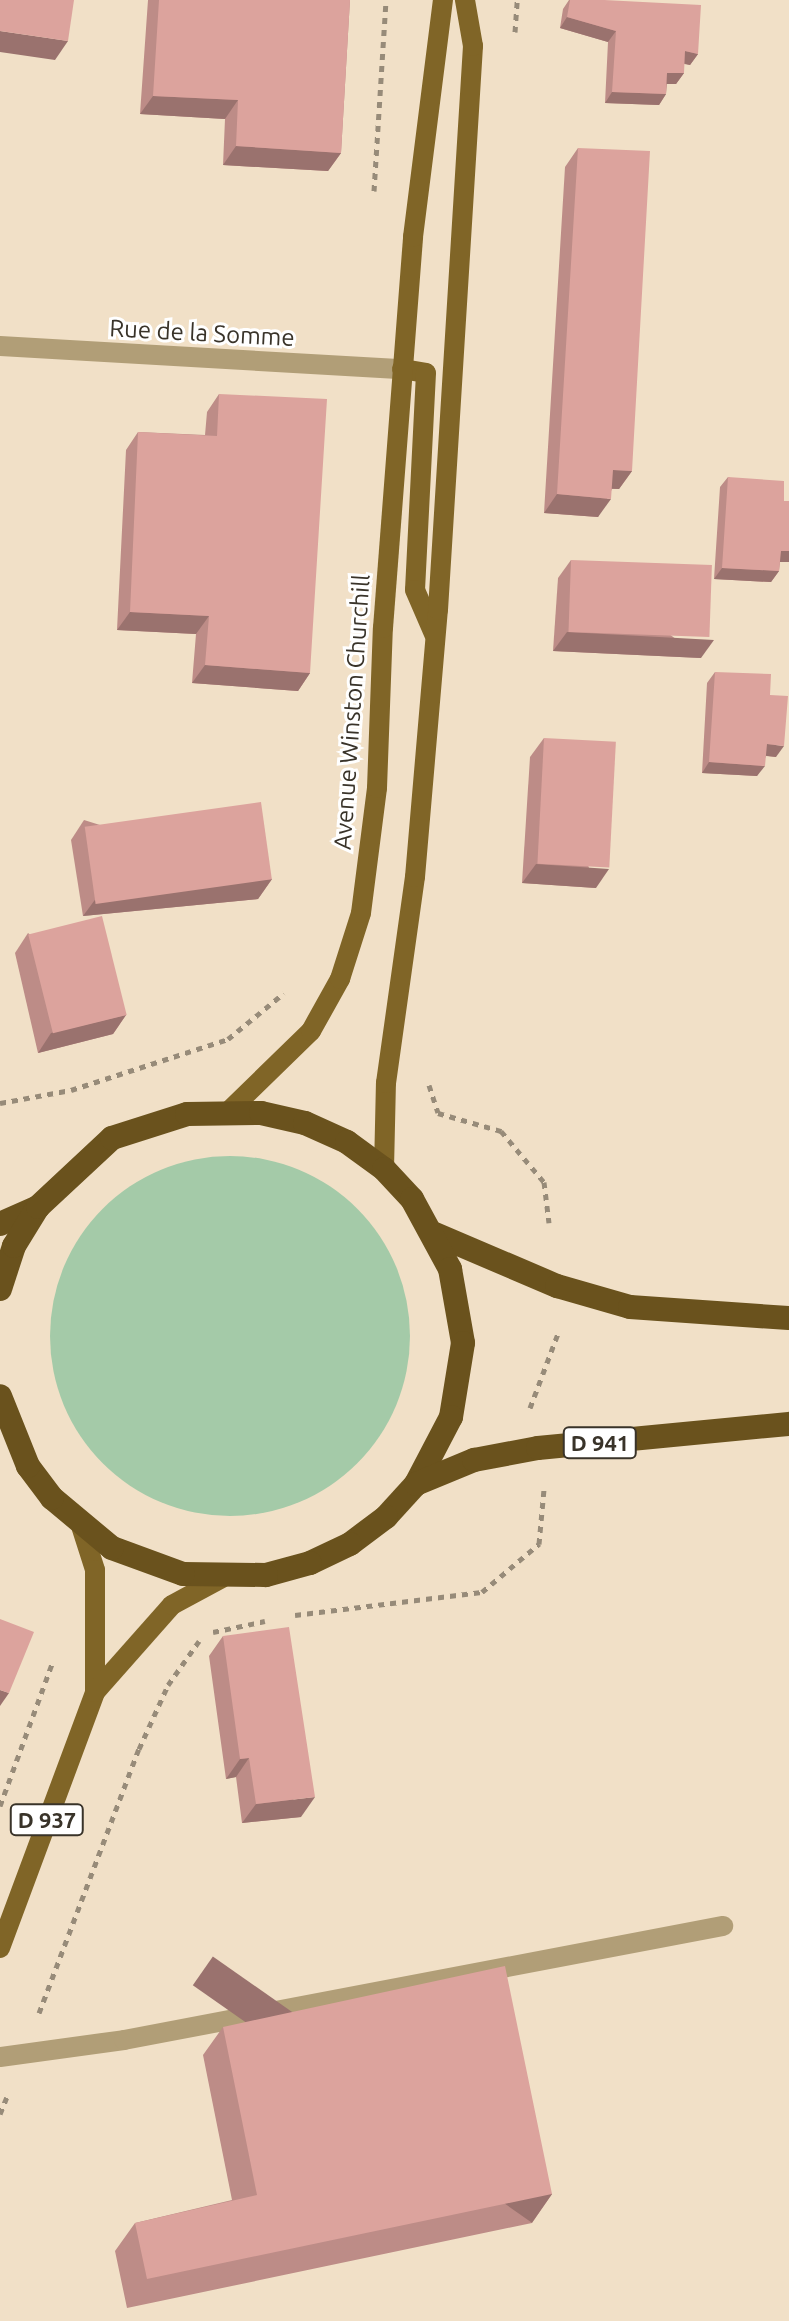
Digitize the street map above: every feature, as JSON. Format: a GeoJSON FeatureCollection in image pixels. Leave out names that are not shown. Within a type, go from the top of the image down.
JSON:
{"type":"FeatureCollection","features":[{"type":"Feature","properties":{"kind":"highway"},"geometry":{"type":"LineString","coordinates":[[0,1289],[14,1246],[38,1207],[112,1138],[147,1124],[230,1110],[305,1123],[347,1142],[384,1169],[435,1234],[450,1269],[463,1343],[451,1417],[416,1484],[386,1517],[350,1544],[310,1563],[266,1575],[222,1578],[147,1564],[81,1526],[28,1466],[0,1396]]}},
{"type":"Feature","properties":{"kind":"highway"},"geometry":{"type":"LineString","coordinates":[[0,1224],[38,1207]]}},
{"type":"Feature","properties":{"kind":"highway"},"geometry":{"type":"LineString","coordinates":[[435,1234],[557,1286],[630,1307],[789,1318]]}},
{"type":"Feature","properties":{"kind":"highway","name":"D 941"},"geometry":{"type":"LineString","coordinates":[[416,1484],[474,1460],[538,1448],[789,1424]]}},
{"type":"Feature","properties":{"kind":"highway"},"geometry":{"type":"LineString","coordinates":[[0,1452],[28,1466]]}},
{"type":"Feature","properties":{"kind":"main road","name":"Avenue Winston Churchill"},"geometry":{"type":"LineString","coordinates":[[230,1110],[311,1031],[340,979],[361,913],[377,788],[402,369],[435,34],[443,0]]}},
{"type":"Feature","properties":{"kind":"main road"},"geometry":{"type":"LineString","coordinates":[[384,1169],[386,1083],[415,877],[436,637],[473,46],[465,0]]}},
{"type":"Feature","properties":{"kind":"main road"},"geometry":{"type":"LineString","coordinates":[[402,369],[426,373],[415,590],[436,637]]}},
{"type":"Feature","properties":{"kind":"main road","name":"D 937"},"geometry":{"type":"LineString","coordinates":[[0,1948],[95,1692],[95,1570],[81,1526]]}},
{"type":"Feature","properties":{"kind":"main road","name":"D 937"},"geometry":{"type":"LineString","coordinates":[[95,1692],[172,1605],[222,1578]]}},
{"type":"Feature","properties":{"kind":"street","name":"Rue de la Somme"},"geometry":{"type":"LineString","coordinates":[[0,346],[402,369]]}},
{"type":"Feature","properties":{"kind":"street"},"geometry":{"type":"LineString","coordinates":[[0,2057],[124,2040],[723,1926]]}},
{"type":"Feature","properties":{"kind":"path"},"geometry":{"type":"LineString","coordinates":[[0,1103],[71,1090],[228,1039],[291,987]]}},
{"type":"Feature","properties":{"kind":"path"},"geometry":{"type":"LineString","coordinates":[[424,1069],[438,1113],[501,1131],[544,1182],[549,1223]]}},
{"type":"Feature","properties":{"kind":"path"},"geometry":{"type":"LineString","coordinates":[[528,1412],[561,1324]]}},
{"type":"Feature","properties":{"kind":"path"},"geometry":{"type":"LineString","coordinates":[[292,1615],[482,1592],[539,1544],[545,1487]]}},
{"type":"Feature","properties":{"kind":"path"},"geometry":{"type":"LineString","coordinates":[[0,2114],[26,2054],[59,1955],[168,1685],[205,1633],[277,1618]]}},
{"type":"Feature","properties":{"kind":"path"},"geometry":{"type":"LineString","coordinates":[[0,1806],[56,1653]]}},
{"type":"Feature","properties":{"kind":"green space"},"geometry":{"type":"Polygon","coordinates":[[[230,1156],[265,1159],[299,1169],[330,1186],[357,1209],[380,1236],[397,1267],[407,1301],[410,1336],[407,1371],[397,1405],[380,1436],[357,1463],[330,1486],[299,1503],[265,1513],[230,1516],[195,1513],[161,1503],[130,1486],[103,1463],[80,1436],[63,1405],[53,1371],[50,1336],[53,1301],[63,1267],[80,1236],[103,1209],[130,1186],[161,1169],[195,1159],[230,1156]]]}},
{"type":"Feature","properties":{"kind":"building"},"geometry":{"type":"Polygon","coordinates":[[[0,0],[74,0],[68,41],[0,31],[0,0]]]}},
{"type":"Feature","properties":{"kind":"building"},"geometry":{"type":"Polygon","coordinates":[[[159,0],[350,0],[341,153],[236,146],[238,100],[153,96],[159,0]]]}},
{"type":"Feature","properties":{"kind":"building"},"geometry":{"type":"Polygon","coordinates":[[[570,0],[701,5],[698,54],[685,51],[684,73],[667,73],[666,94],[612,92],[616,31],[567,17],[570,0]]]}},
{"type":"Feature","properties":{"kind":"building"},"geometry":{"type":"Polygon","coordinates":[[[578,148],[650,151],[632,471],[613,470],[611,499],[557,494],[578,148]]]}},
{"type":"Feature","properties":{"kind":"building"},"geometry":{"type":"Polygon","coordinates":[[[219,394],[327,399],[310,673],[205,665],[209,616],[130,612],[138,432],[217,436],[219,394]]]}},
{"type":"Feature","properties":{"kind":"building"},"geometry":{"type":"Polygon","coordinates":[[[728,477],[784,481],[784,501],[789,501],[789,551],[781,551],[779,571],[722,568],[728,477]]]}},
{"type":"Feature","properties":{"kind":"building"},"geometry":{"type":"Polygon","coordinates":[[[571,560],[712,565],[709,637],[568,632],[571,560]]]}},
{"type":"Feature","properties":{"kind":"building"},"geometry":{"type":"Polygon","coordinates":[[[715,672],[771,674],[770,695],[788,696],[784,746],[767,744],[765,766],[709,762],[715,672]]]}},
{"type":"Feature","properties":{"kind":"building"},"geometry":{"type":"Polygon","coordinates":[[[544,738],[616,742],[609,868],[537,864],[544,738]]]}},
{"type":"Feature","properties":{"kind":"building"},"geometry":{"type":"Polygon","coordinates":[[[261,802],[272,879],[96,904],[85,827],[261,802]]]}},
{"type":"Feature","properties":{"kind":"building"},"geometry":{"type":"Polygon","coordinates":[[[102,916],[127,1015],[53,1033],[28,934],[102,916]]]}},
{"type":"Feature","properties":{"kind":"building"},"geometry":{"type":"Polygon","coordinates":[[[0,1619],[34,1632],[9,1693],[0,1690],[0,1619]]]}},
{"type":"Feature","properties":{"kind":"building"},"geometry":{"type":"Polygon","coordinates":[[[289,1627],[315,1797],[256,1804],[249,1758],[240,1759],[223,1636],[289,1627]]]}},
{"type":"Feature","properties":{"kind":"building"},"geometry":{"type":"Polygon","coordinates":[[[505,1966],[552,2194],[147,2279],[135,2223],[257,2195],[223,2027],[505,1966]]]}}]}
